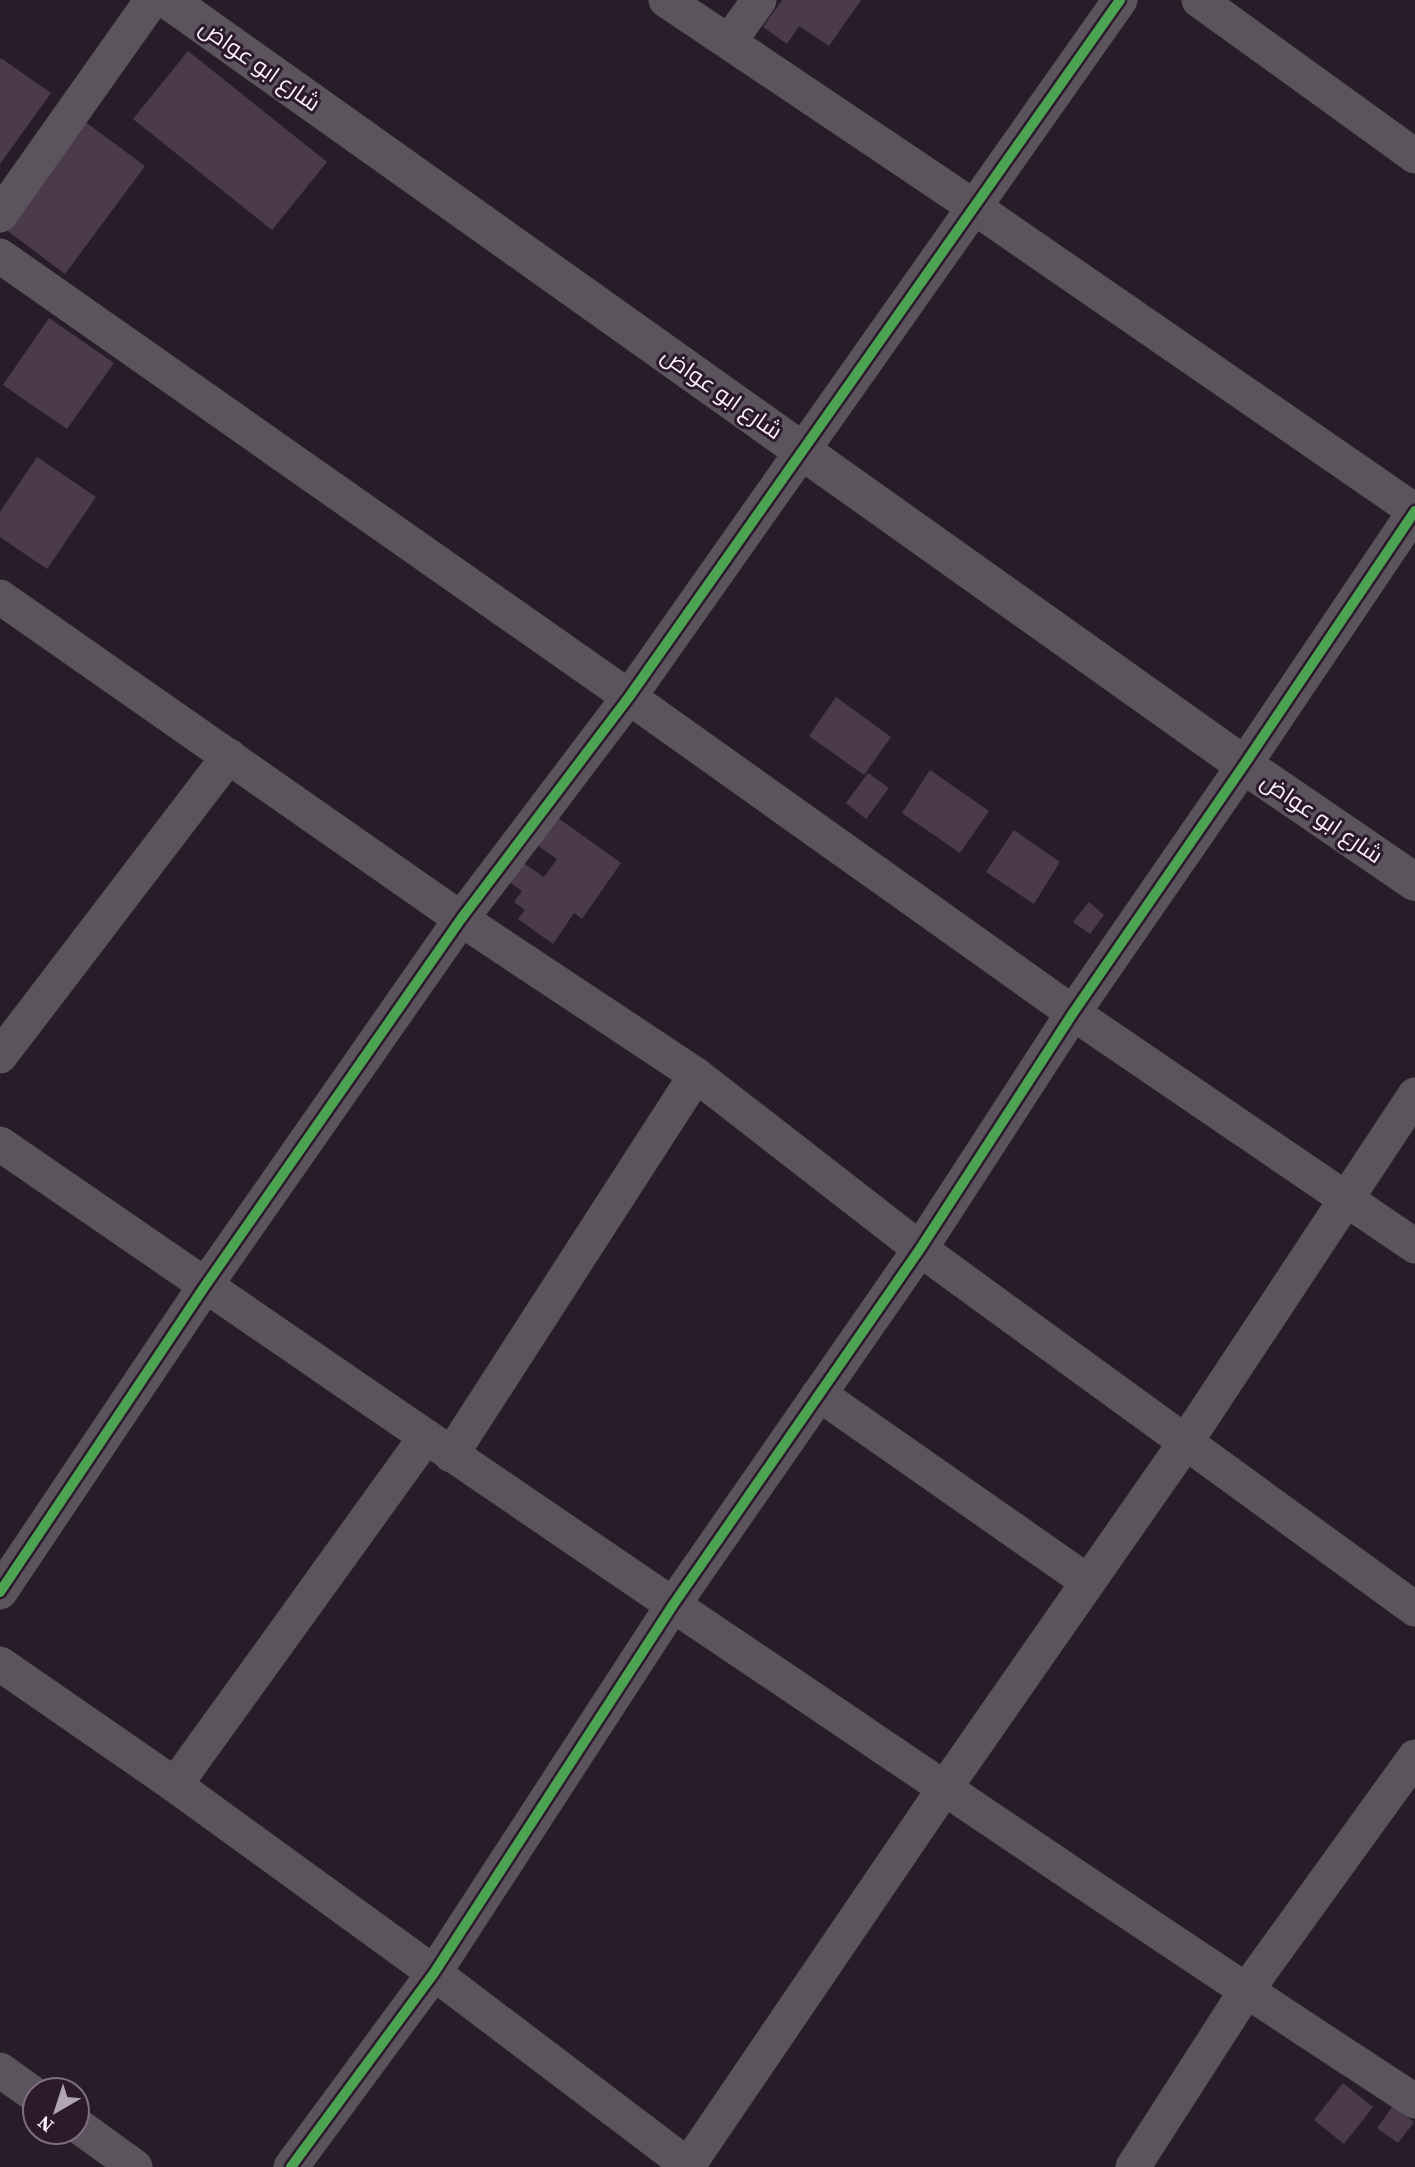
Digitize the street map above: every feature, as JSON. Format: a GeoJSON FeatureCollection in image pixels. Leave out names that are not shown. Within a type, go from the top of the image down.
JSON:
{"type":"FeatureCollection","features":[{"type":"Feature","properties":{"kind":"street"},"geometry":{"type":"LineString","coordinates":[[0,215],[152,0]]}},
{"type":"Feature","properties":{"kind":"street","name":"شارع ابو عواض"},"geometry":{"type":"LineString","coordinates":[[168,0],[1244,765],[1415,882]]}},
{"type":"Feature","properties":{"kind":"street"},"geometry":{"type":"LineString","coordinates":[[291,2167],[434,1973],[673,1605],[920,1249],[1073,1013],[1415,511],[974,207],[666,0]]}},
{"type":"Feature","properties":{"kind":"street"},"geometry":{"type":"LineString","coordinates":[[729,42],[759,0]]}},
{"type":"Feature","properties":{"kind":"street"},"geometry":{"type":"LineString","coordinates":[[0,1592],[205,1286],[461,919],[629,697],[1120,0]]}},
{"type":"Feature","properties":{"kind":"street"},"geometry":{"type":"LineString","coordinates":[[1199,0],[1415,156]]}},
{"type":"Feature","properties":{"kind":"street"},"geometry":{"type":"LineString","coordinates":[[0,256],[629,697],[1073,1013],[1415,1246]]}},
{"type":"Feature","properties":{"kind":"street"},"geometry":{"type":"LineString","coordinates":[[0,597],[461,919],[696,1075],[920,1249],[1415,1609]]}},
{"type":"Feature","properties":{"kind":"street"},"geometry":{"type":"LineString","coordinates":[[0,1056],[229,756]]}},
{"type":"Feature","properties":{"kind":"street"},"geometry":{"type":"LineString","coordinates":[[175,1785],[438,1446],[696,1075]]}},
{"type":"Feature","properties":{"kind":"street"},"geometry":{"type":"LineString","coordinates":[[0,1664],[175,1785],[434,1973],[688,2167],[944,1789],[1185,1443],[1415,1096]]}},
{"type":"Feature","properties":{"kind":"street"},"geometry":{"type":"LineString","coordinates":[[0,1144],[438,1446],[944,1789],[1415,2101]]}},
{"type":"Feature","properties":{"kind":"street"},"geometry":{"type":"LineString","coordinates":[[819,1394],[1088,1582]]}},
{"type":"Feature","properties":{"kind":"street"},"geometry":{"type":"LineString","coordinates":[[1132,2167],[1246,1991],[1415,1757]]}},
{"type":"Feature","properties":{"kind":"street"},"geometry":{"type":"LineString","coordinates":[[0,2070],[21,2085]]}},
{"type":"Feature","properties":{"kind":"street"},"geometry":{"type":"LineString","coordinates":[[91,2135],[135,2167]]}},
{"type":"Feature","properties":{"kind":"building"},"geometry":{"type":"Polygon","coordinates":[[[782,0],[861,0],[829,46],[799,26],[787,44],[763,27],[782,0]]]}},
{"type":"Feature","properties":{"kind":"building"},"geometry":{"type":"Polygon","coordinates":[[[188,51],[327,162],[272,230],[133,119],[188,51]]]}},
{"type":"Feature","properties":{"kind":"building"},"geometry":{"type":"Polygon","coordinates":[[[1,58],[51,93],[0,164],[0,60],[1,58]]]}},
{"type":"Feature","properties":{"kind":"building"},"geometry":{"type":"Polygon","coordinates":[[[80,118],[145,166],[65,274],[1,226],[80,118]]]}},
{"type":"Feature","properties":{"kind":"building"},"geometry":{"type":"Polygon","coordinates":[[[49,318],[114,363],[67,429],[3,385],[49,318]]]}},
{"type":"Feature","properties":{"kind":"building"},"geometry":{"type":"Polygon","coordinates":[[[37,457],[96,497],[47,569],[0,537],[0,512],[37,457]]]}},
{"type":"Feature","properties":{"kind":"building"},"geometry":{"type":"Polygon","coordinates":[[[836,697],[891,737],[864,775],[809,736],[836,697]]]}},
{"type":"Feature","properties":{"kind":"building"},"geometry":{"type":"Polygon","coordinates":[[[930,770],[989,811],[960,853],[902,813],[930,770]]]}},
{"type":"Feature","properties":{"kind":"building"},"geometry":{"type":"Polygon","coordinates":[[[868,773],[889,788],[866,819],[846,803],[868,773]]]}},
{"type":"Feature","properties":{"kind":"building"},"geometry":{"type":"Polygon","coordinates":[[[547,810],[621,863],[582,919],[574,913],[553,944],[518,919],[525,910],[514,902],[522,891],[505,879],[519,860],[544,877],[557,859],[527,838],[547,810]]]}},
{"type":"Feature","properties":{"kind":"building"},"geometry":{"type":"Polygon","coordinates":[[[1014,830],[1060,862],[1034,904],[986,872],[1014,830]]]}},
{"type":"Feature","properties":{"kind":"building"},"geometry":{"type":"Polygon","coordinates":[[[1089,902],[1104,915],[1090,934],[1073,922],[1089,902]]]}},
{"type":"Feature","properties":{"kind":"building"},"geometry":{"type":"Polygon","coordinates":[[[1343,2083],[1373,2107],[1344,2144],[1314,2120],[1343,2083]]]}},
{"type":"Feature","properties":{"kind":"building"},"geometry":{"type":"Polygon","coordinates":[[[1393,2106],[1414,2122],[1398,2143],[1377,2128],[1393,2106]]]}},
{"type":"Feature","properties":{"kind":"cycle path"},"geometry":{"type":"LineString","coordinates":[[0,1592],[205,1286],[461,919],[629,697],[1120,0]]}},
{"type":"Feature","properties":{"kind":"cycle path"},"geometry":{"type":"LineString","coordinates":[[291,2167],[434,1973],[673,1605],[920,1249],[1073,1013],[1415,511]]}}]}
